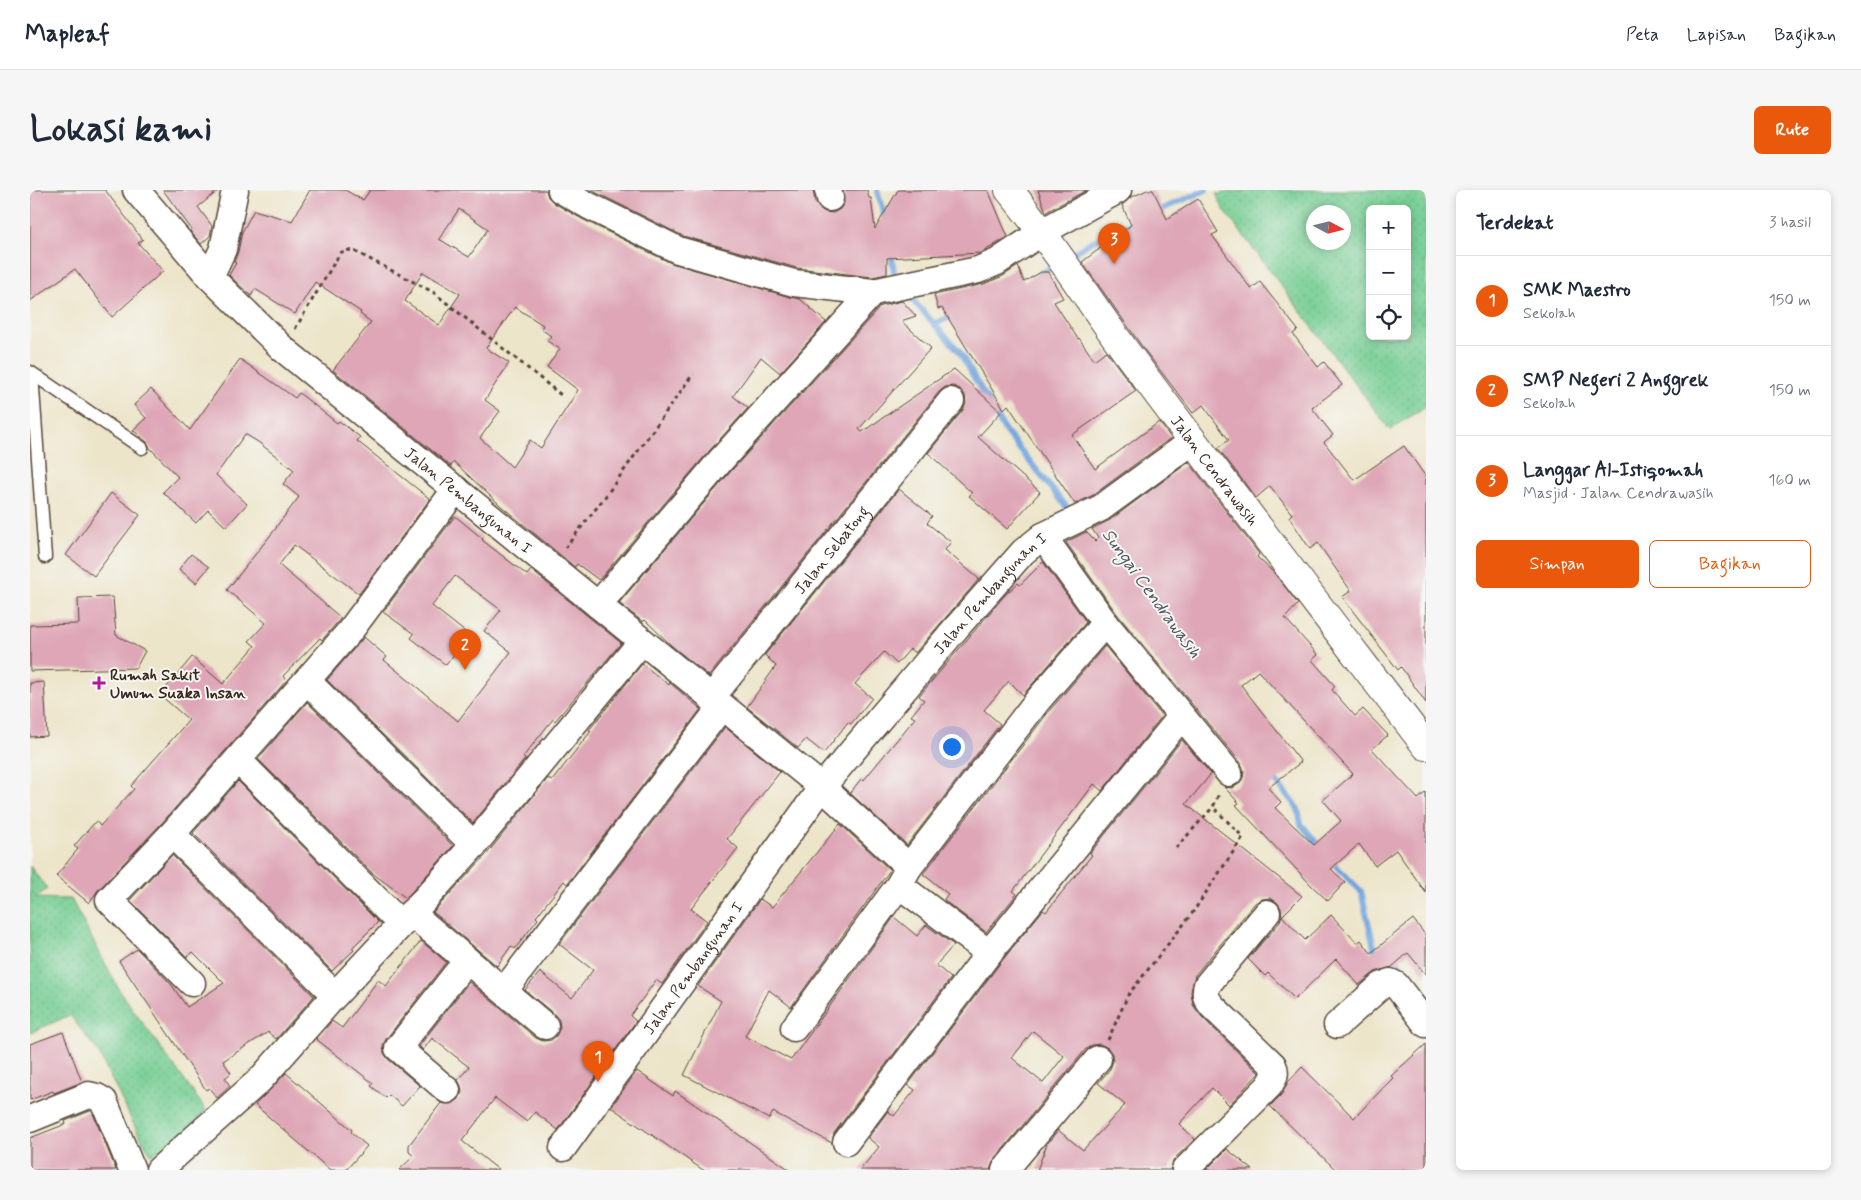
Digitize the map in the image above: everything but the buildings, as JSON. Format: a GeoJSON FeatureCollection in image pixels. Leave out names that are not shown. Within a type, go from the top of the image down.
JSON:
{"type":"FeatureCollection","features":[{"type":"Feature","properties":{"kind":"street","name":"Jalan Pembangunan I"},"geometry":{"type":"LineString","coordinates":[[136,190],[210,277],[283,349],[822,787]]}},
{"type":"Feature","properties":{"kind":"street"},"geometry":{"type":"LineString","coordinates":[[210,277],[222,249],[235,190]]}},
{"type":"Feature","properties":{"kind":"street"},"geometry":{"type":"LineString","coordinates":[[561,190],[678,250],[794,283],[879,291],[978,270],[997,262],[1046,238],[1118,190]]}},
{"type":"Feature","properties":{"kind":"street","name":"Jalan Cendrawasih"},"geometry":{"type":"LineString","coordinates":[[1009,190],[1046,238],[1099,316],[1426,746]]}},
{"type":"Feature","properties":{"kind":"street"},"geometry":{"type":"LineString","coordinates":[[598,605],[721,460],[879,291]]}},
{"type":"Feature","properties":{"kind":"street","name":"Jalan Sebatong"},"geometry":{"type":"LineString","coordinates":[[504,991],[717,702],[951,401]]}},
{"type":"Feature","properties":{"kind":"street","name":"Jalan Pembangunan I"},"geometry":{"type":"LineString","coordinates":[[563,1148],[822,787],[1023,552],[1047,535],[1101,508],[1193,441]]}},
{"type":"Feature","properties":{"kind":"street"},"geometry":{"type":"LineString","coordinates":[[192,983],[109,900],[172,834],[350,631],[456,489]]}},
{"type":"Feature","properties":{"kind":"street"},"geometry":{"type":"LineString","coordinates":[[1047,535],[1105,623],[1229,774]]}},
{"type":"Feature","properties":{"kind":"street"},"geometry":{"type":"LineString","coordinates":[[794,1028],[904,876],[1038,700],[1105,623]]}},
{"type":"Feature","properties":{"kind":"street"},"geometry":{"type":"LineString","coordinates":[[159,1170],[260,1080],[335,995],[474,845],[642,641]]}},
{"type":"Feature","properties":{"kind":"street"},"geometry":{"type":"LineString","coordinates":[[307,681],[474,845]]}},
{"type":"Feature","properties":{"kind":"street"},"geometry":{"type":"LineString","coordinates":[[846,1142],[988,953],[1181,716]]}},
{"type":"Feature","properties":{"kind":"street"},"geometry":{"type":"LineString","coordinates":[[238,760],[406,919],[467,960],[545,1026]]}},
{"type":"Feature","properties":{"kind":"street"},"geometry":{"type":"LineString","coordinates":[[822,787],[904,876],[988,953]]}},
{"type":"Feature","properties":{"kind":"street"},"geometry":{"type":"LineString","coordinates":[[172,834],[335,995]]}},
{"type":"Feature","properties":{"kind":"street"},"geometry":{"type":"LineString","coordinates":[[1185,1170],[1269,1086],[1274,1077],[1276,1070],[1272,1065],[1213,1007],[1205,995],[1207,985],[1267,914]]}},
{"type":"Feature","properties":{"kind":"street"},"geometry":{"type":"LineString","coordinates":[[447,1090],[398,1048],[467,960]]}},
{"type":"Feature","properties":{"kind":"street"},"geometry":{"type":"LineString","coordinates":[[1337,1026],[1381,986],[1390,982],[1396,985],[1426,1024]]}},
{"type":"Feature","properties":{"kind":"street"},"geometry":{"type":"LineString","coordinates":[[1009,1168],[1098,1059]]}},
{"type":"Feature","properties":{"kind":"street"},"geometry":{"type":"LineString","coordinates":[[30,1119],[89,1095],[97,1097],[104,1101],[132,1170]]}},
{"type":"Feature","properties":{"kind":"lane"},"geometry":{"type":"LineString","coordinates":[[31,373],[142,448]]}},
{"type":"Feature","properties":{"kind":"lane"},"geometry":{"type":"LineString","coordinates":[[31,373],[45,557]]}},
{"type":"Feature","properties":{"kind":"path"},"geometry":{"type":"LineString","coordinates":[[283,349],[340,253],[346,250],[354,251],[433,292],[561,395]]}},
{"type":"Feature","properties":{"kind":"path"},"geometry":{"type":"LineString","coordinates":[[550,566],[605,497],[693,374]]}},
{"type":"Feature","properties":{"kind":"path"},"geometry":{"type":"LineString","coordinates":[[1176,848],[1213,807],[1229,774]]}},
{"type":"Feature","properties":{"kind":"path"},"geometry":{"type":"LineString","coordinates":[[1098,1059],[1114,1030],[1128,995],[1191,915],[1243,838],[1213,807]]}},
{"type":"Feature","properties":{"kind":"green space"},"geometry":{"type":"Polygon","coordinates":[[[1248,190],[1426,190],[1426,406],[1390,430],[1224,210],[1216,194],[1248,190]]]}},
{"type":"Feature","properties":{"kind":"green space"},"geometry":{"type":"Polygon","coordinates":[[[30,866],[47,889],[35,898],[71,899],[121,993],[206,1110],[183,1136],[152,1155],[140,1137],[98,1052],[70,1015],[30,1033],[30,866]]]}},
{"type":"Feature","properties":{"kind":"waterway","name":"Sungai Cendrawasih"},"geometry":{"type":"LineString","coordinates":[[877,190],[886,222]]}},
{"type":"Feature","properties":{"kind":"waterway"},"geometry":{"type":"LineString","coordinates":[[1155,212],[1206,190]]}},
{"type":"Feature","properties":{"kind":"waterway"},"geometry":{"type":"LineString","coordinates":[[1068,257],[1091,242],[1137,221]]}},
{"type":"Feature","properties":{"kind":"waterway","name":"Sungai Cendrawasih"},"geometry":{"type":"LineString","coordinates":[[891,249],[895,281]]}},
{"type":"Feature","properties":{"kind":"waterway"},"geometry":{"type":"LineString","coordinates":[[1039,275],[1058,263]]}},
{"type":"Feature","properties":{"kind":"waterway","name":"Sungai Cendrawasih"},"geometry":{"type":"LineString","coordinates":[[905,292],[959,351],[1005,431],[1073,515]]}},
{"type":"Feature","properties":{"kind":"waterway"},"geometry":{"type":"LineString","coordinates":[[934,324],[955,315]]}},
{"type":"Feature","properties":{"kind":"waterway","name":"Sungai Cendrawasih"},"geometry":{"type":"LineString","coordinates":[[1271,775],[1298,809],[1301,824],[1321,848]]}},
{"type":"Feature","properties":{"kind":"waterway","name":"Sungai Cendrawasih"},"geometry":{"type":"LineString","coordinates":[[1330,860],[1361,891],[1375,951],[1381,954]]}},
{"type":"Feature","properties":{"kind":"waterway","name":"Sungai Cendrawasih"},"geometry":{"type":"LineString","coordinates":[[1391,957],[1395,959],[1426,997]]}},
{"type":"Feature","properties":{"kind":"place","name":"Langgar Al-Istiqomah"},"geometry":{"type":"Point","coordinates":[1114,264]}},
{"type":"Feature","properties":{"kind":"place","name":"SMP Negeri 2 Anggrek"},"geometry":{"type":"Point","coordinates":[465,670]}},
{"type":"Feature","properties":{"kind":"place","name":"Rumah Sakit Umum Suaka Insan"},"geometry":{"type":"Point","coordinates":[99,683]}},
{"type":"Feature","properties":{"kind":"place","name":"SMK Maestro"},"geometry":{"type":"Point","coordinates":[598,1082]}}]}
